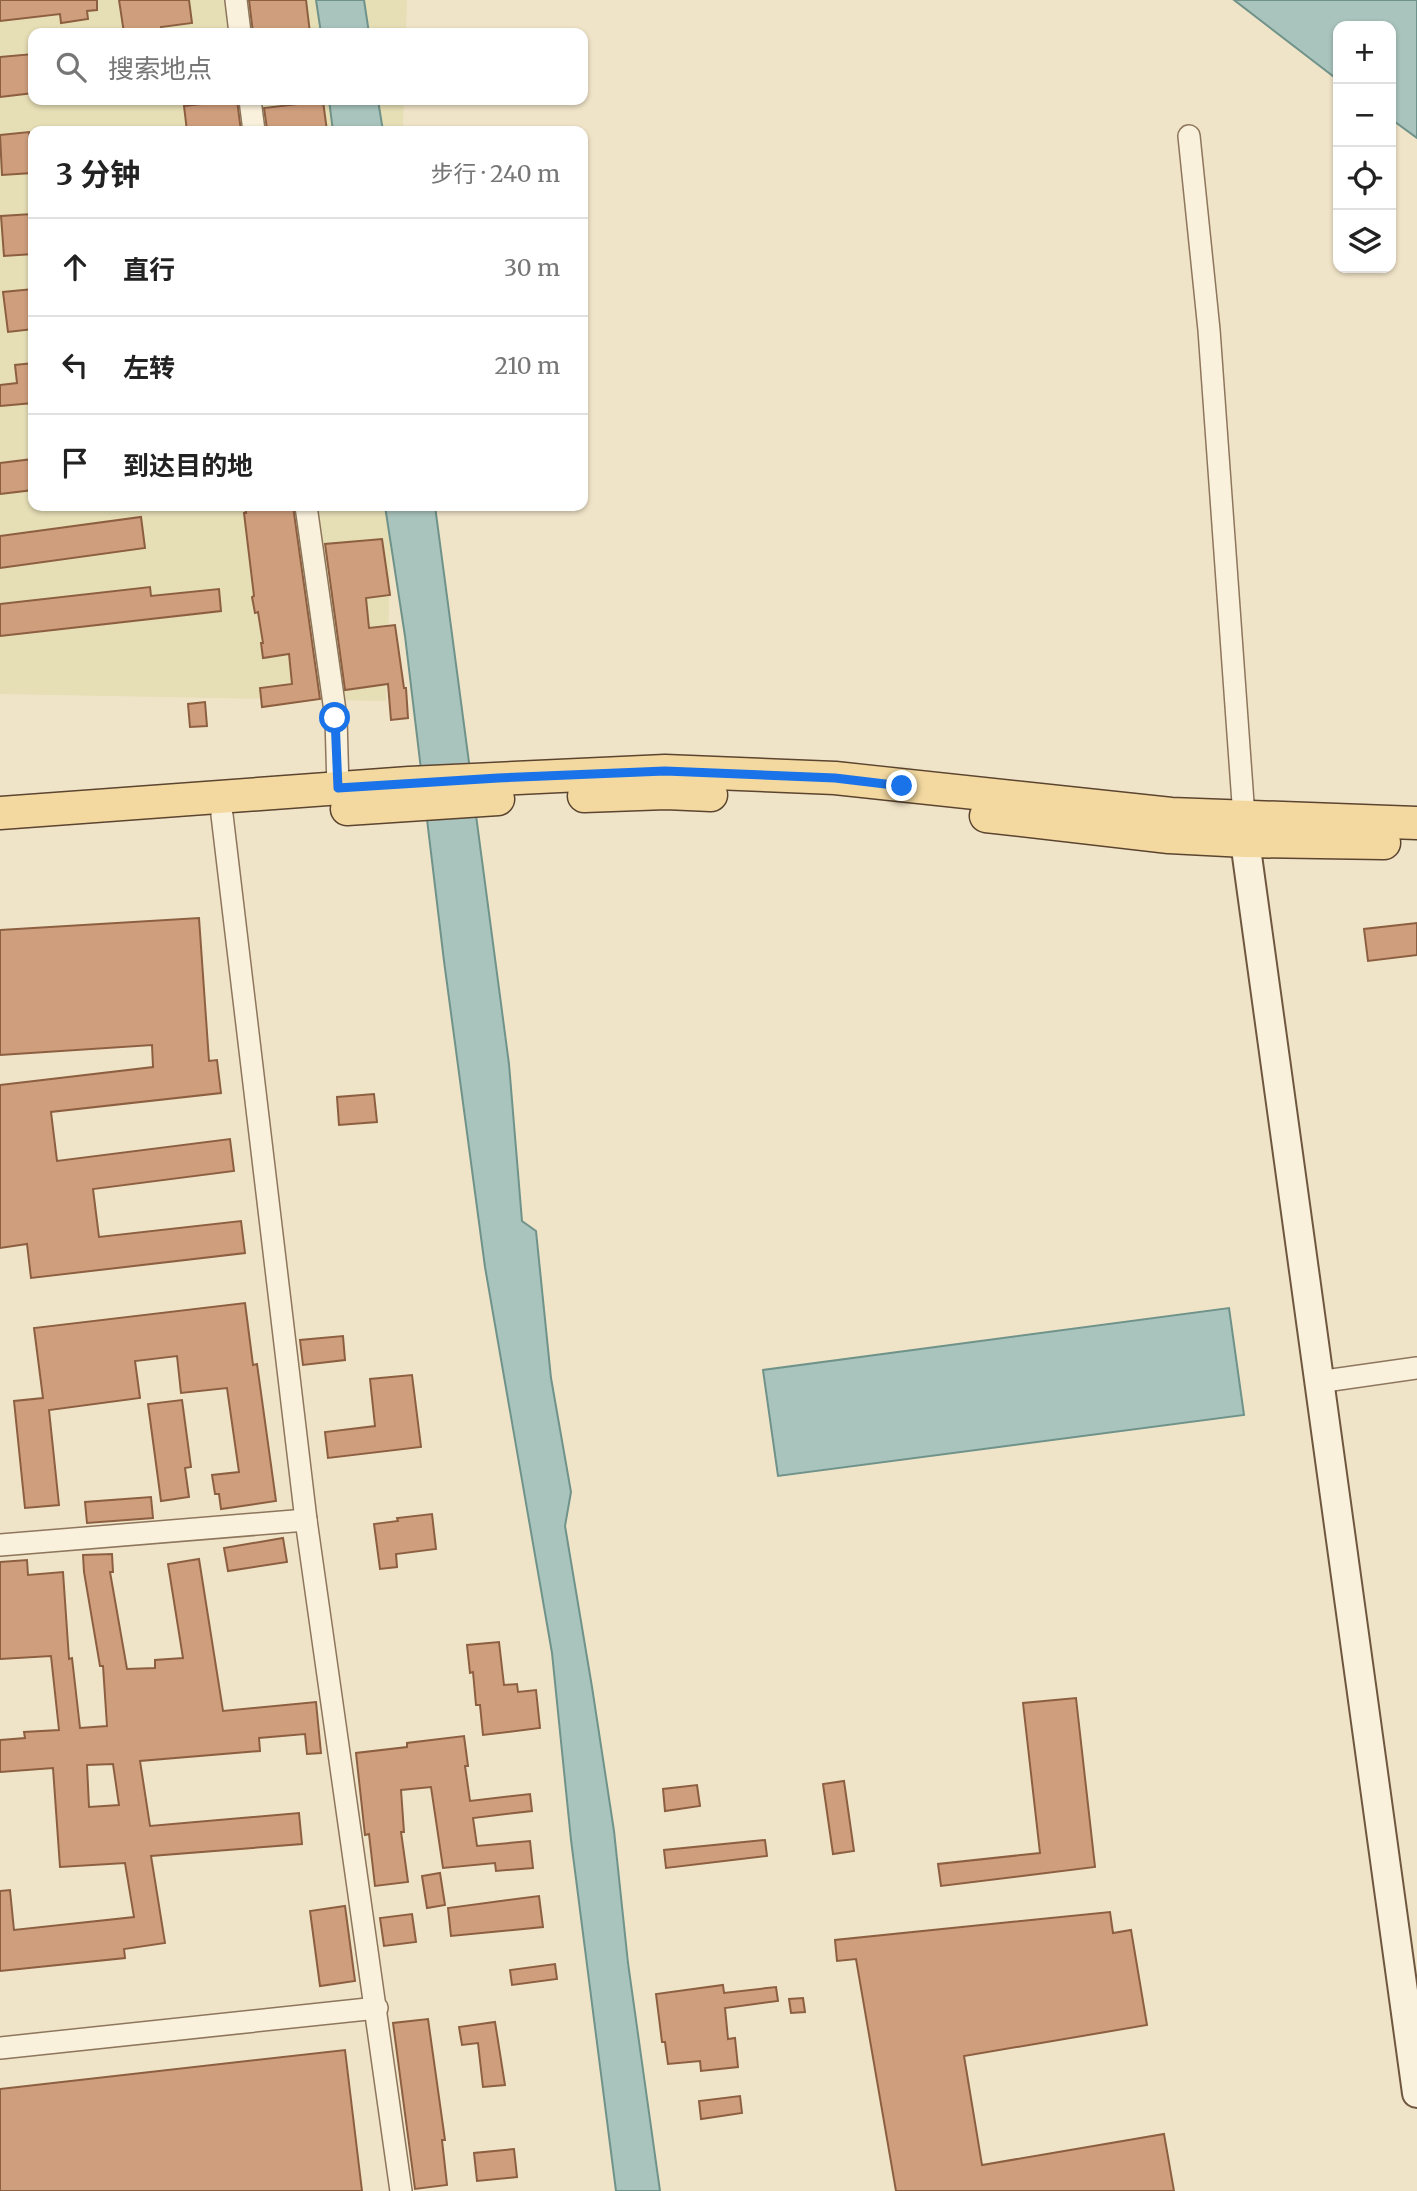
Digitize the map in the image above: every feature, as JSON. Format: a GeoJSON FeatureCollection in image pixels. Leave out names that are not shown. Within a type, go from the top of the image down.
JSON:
{"type":"FeatureCollection","features":[{"type":"Feature","properties":{"kind":"main road"},"geometry":{"type":"LineString","coordinates":[[0,831],[222,815],[410,794],[665,771],[695,783],[835,778],[1171,814],[1244,829],[1417,843]]}},
{"type":"Feature","properties":{"kind":"main road"},"geometry":{"type":"LineString","coordinates":[[0,813],[338,788],[410,794]]}},
{"type":"Feature","properties":{"kind":"main road"},"geometry":{"type":"LineString","coordinates":[[1244,829],[1417,823]]}},
{"type":"Feature","properties":{"kind":"street"},"geometry":{"type":"LineString","coordinates":[[236,0],[239,28]]}},
{"type":"Feature","properties":{"kind":"street"},"geometry":{"type":"LineString","coordinates":[[251,105],[253,126]]}},
{"type":"Feature","properties":{"kind":"street"},"geometry":{"type":"LineString","coordinates":[[1189,136],[1209,330],[1244,829],[1417,2093]]}},
{"type":"Feature","properties":{"kind":"street"},"geometry":{"type":"LineString","coordinates":[[307,511],[335,718],[338,788]]}},
{"type":"Feature","properties":{"kind":"street"},"geometry":{"type":"LineString","coordinates":[[222,815],[306,1520],[401,2191]]}},
{"type":"Feature","properties":{"kind":"street"},"geometry":{"type":"LineString","coordinates":[[1318,1382],[1417,1368]]}},
{"type":"Feature","properties":{"kind":"street"},"geometry":{"type":"LineString","coordinates":[[0,1545],[306,1520]]}},
{"type":"Feature","properties":{"kind":"street"},"geometry":{"type":"LineString","coordinates":[[0,2048],[377,2008]]}},
{"type":"Feature","properties":{"kind":"shaded area"},"geometry":{"type":"Polygon","coordinates":[[[0,0],[407,0],[406,28],[28,28],[28,105],[404,105],[403,126],[28,126],[28,511],[392,511],[386,701],[0,694],[0,0]]]}},
{"type":"Feature","properties":{"kind":"water"},"geometry":{"type":"Polygon","coordinates":[[[316,0],[364,0],[368,28],[320,28],[316,0]]]}},
{"type":"Feature","properties":{"kind":"water"},"geometry":{"type":"Polygon","coordinates":[[[1234,0],[1417,0],[1417,138],[1396,123],[1396,21],[1333,21],[1333,76],[1234,0]]]}},
{"type":"Feature","properties":{"kind":"water"},"geometry":{"type":"Polygon","coordinates":[[[330,105],[379,105],[382,126],[332,126],[330,105]]]}},
{"type":"Feature","properties":{"kind":"water"},"geometry":{"type":"Polygon","coordinates":[[[386,511],[436,511],[509,1064],[522,1221],[536,1231],[551,1378],[571,1492],[565,1526],[614,1831],[628,1963],[660,2191],[616,2191],[571,1840],[552,1653],[485,1267],[444,961],[405,636],[386,511]]]}},
{"type":"Feature","properties":{"kind":"water"},"geometry":{"type":"Polygon","coordinates":[[[1229,1308],[1244,1415],[778,1476],[763,1370],[1229,1308]]]}},
{"type":"Feature","properties":{"kind":"building"},"geometry":{"type":"Polygon","coordinates":[[[0,0],[97,0],[97,10],[87,11],[88,19],[61,23],[60,14],[0,21],[0,0]]]}},
{"type":"Feature","properties":{"kind":"building"},"geometry":{"type":"Polygon","coordinates":[[[119,0],[189,0],[192,23],[161,28],[123,28],[119,0]]]}},
{"type":"Feature","properties":{"kind":"building"},"geometry":{"type":"Polygon","coordinates":[[[249,0],[306,0],[309,28],[252,28],[249,0]]]}},
{"type":"Feature","properties":{"kind":"building"},"geometry":{"type":"Polygon","coordinates":[[[28,54],[28,94],[0,97],[0,57],[28,54]]]}},
{"type":"Feature","properties":{"kind":"building"},"geometry":{"type":"Polygon","coordinates":[[[238,105],[240,126],[186,126],[184,106],[238,105]]]}},
{"type":"Feature","properties":{"kind":"building"},"geometry":{"type":"Polygon","coordinates":[[[324,105],[326,126],[267,126],[264,108],[324,105]]]}},
{"type":"Feature","properties":{"kind":"building"},"geometry":{"type":"Polygon","coordinates":[[[28,132],[28,173],[2,175],[0,135],[28,132]]]}},
{"type":"Feature","properties":{"kind":"building"},"geometry":{"type":"Polygon","coordinates":[[[28,214],[28,254],[4,256],[1,216],[28,214]]]}},
{"type":"Feature","properties":{"kind":"building"},"geometry":{"type":"Polygon","coordinates":[[[28,290],[28,330],[8,332],[3,292],[28,290]]]}},
{"type":"Feature","properties":{"kind":"building"},"geometry":{"type":"Polygon","coordinates":[[[28,364],[28,403],[0,406],[0,385],[17,383],[15,365],[28,364]]]}},
{"type":"Feature","properties":{"kind":"building"},"geometry":{"type":"Polygon","coordinates":[[[28,460],[28,491],[0,494],[0,463],[28,460]]]}},
{"type":"Feature","properties":{"kind":"building"},"geometry":{"type":"Polygon","coordinates":[[[294,511],[320,699],[262,707],[260,688],[292,684],[289,654],[263,658],[258,612],[255,613],[252,597],[246,513],[294,511]]]}},
{"type":"Feature","properties":{"kind":"building"},"geometry":{"type":"Polygon","coordinates":[[[141,517],[145,548],[0,568],[0,536],[141,517]]]}},
{"type":"Feature","properties":{"kind":"building"},"geometry":{"type":"Polygon","coordinates":[[[382,539],[390,595],[366,598],[369,628],[395,625],[406,688],[408,718],[391,720],[388,684],[345,690],[325,544],[382,539]]]}},
{"type":"Feature","properties":{"kind":"building"},"geometry":{"type":"Polygon","coordinates":[[[150,587],[151,596],[219,589],[221,611],[0,636],[0,604],[150,587]]]}},
{"type":"Feature","properties":{"kind":"building"},"geometry":{"type":"Polygon","coordinates":[[[205,702],[207,726],[190,727],[188,704],[205,702]]]}},
{"type":"Feature","properties":{"kind":"building"},"geometry":{"type":"Polygon","coordinates":[[[199,918],[209,1061],[217,1060],[221,1093],[51,1112],[57,1161],[230,1139],[234,1171],[93,1189],[99,1237],[241,1221],[245,1253],[31,1278],[27,1244],[0,1248],[0,1085],[153,1067],[152,1045],[0,1055],[0,930],[199,918]]]}},
{"type":"Feature","properties":{"kind":"building"},"geometry":{"type":"Polygon","coordinates":[[[1417,923],[1417,955],[1368,961],[1364,929],[1417,923]]]}},
{"type":"Feature","properties":{"kind":"building"},"geometry":{"type":"Polygon","coordinates":[[[374,1094],[377,1122],[339,1125],[337,1097],[374,1094]]]}},
{"type":"Feature","properties":{"kind":"building"},"geometry":{"type":"Polygon","coordinates":[[[245,1303],[253,1365],[257,1364],[276,1501],[221,1509],[212,1475],[239,1472],[227,1388],[181,1393],[177,1356],[135,1361],[140,1398],[49,1410],[59,1505],[25,1508],[14,1401],[43,1398],[34,1328],[245,1303]]]}},
{"type":"Feature","properties":{"kind":"building"},"geometry":{"type":"Polygon","coordinates":[[[343,1336],[345,1360],[303,1365],[300,1340],[343,1336]]]}},
{"type":"Feature","properties":{"kind":"building"},"geometry":{"type":"Polygon","coordinates":[[[412,1375],[421,1447],[328,1458],[325,1432],[375,1426],[370,1379],[412,1375]]]}},
{"type":"Feature","properties":{"kind":"building"},"geometry":{"type":"Polygon","coordinates":[[[182,1400],[191,1467],[185,1468],[189,1497],[161,1501],[148,1404],[182,1400]]]}},
{"type":"Feature","properties":{"kind":"building"},"geometry":{"type":"Polygon","coordinates":[[[151,1497],[153,1518],[87,1523],[85,1502],[151,1497]]]}},
{"type":"Feature","properties":{"kind":"building"},"geometry":{"type":"Polygon","coordinates":[[[432,1514],[436,1549],[396,1554],[397,1567],[380,1569],[374,1524],[432,1514]]]}},
{"type":"Feature","properties":{"kind":"building"},"geometry":{"type":"Polygon","coordinates":[[[283,1538],[287,1562],[228,1571],[224,1548],[283,1538]]]}},
{"type":"Feature","properties":{"kind":"building"},"geometry":{"type":"Polygon","coordinates":[[[112,1554],[113,1572],[110,1572],[127,1669],[155,1668],[155,1660],[183,1658],[168,1564],[199,1559],[223,1711],[316,1702],[321,1753],[307,1754],[305,1734],[259,1738],[260,1751],[140,1761],[150,1826],[299,1813],[302,1844],[151,1856],[165,1943],[124,1949],[125,1958],[0,1971],[0,1891],[10,1890],[14,1930],[134,1917],[125,1863],[60,1867],[53,1768],[0,1772],[0,1740],[25,1738],[24,1732],[59,1730],[51,1656],[0,1659],[0,1562],[27,1560],[28,1575],[63,1572],[69,1659],[72,1658],[80,1728],[107,1726],[103,1666],[100,1666],[83,1555],[112,1554]],[[113,1764],[87,1765],[89,1807],[119,1805],[113,1764]]]}},
{"type":"Feature","properties":{"kind":"building"},"geometry":{"type":"Polygon","coordinates":[[[499,1642],[504,1685],[517,1684],[518,1692],[536,1690],[540,1728],[483,1735],[480,1705],[476,1705],[467,1645],[499,1642]]]}},
{"type":"Feature","properties":{"kind":"building"},"geometry":{"type":"Polygon","coordinates":[[[1076,1698],[1095,1867],[941,1886],[938,1864],[1040,1853],[1023,1703],[1076,1698]]]}},
{"type":"Feature","properties":{"kind":"building"},"geometry":{"type":"Polygon","coordinates":[[[464,1736],[470,1801],[530,1794],[532,1811],[473,1818],[477,1846],[530,1841],[533,1868],[496,1871],[495,1863],[443,1868],[431,1787],[401,1790],[404,1832],[401,1832],[408,1882],[375,1886],[369,1834],[365,1835],[356,1753],[464,1736]]]}},
{"type":"Feature","properties":{"kind":"building"},"geometry":{"type":"Polygon","coordinates":[[[844,1781],[854,1851],[833,1854],[823,1784],[844,1781]]]}},
{"type":"Feature","properties":{"kind":"building"},"geometry":{"type":"Polygon","coordinates":[[[697,1785],[700,1806],[665,1811],[663,1789],[697,1785]]]}},
{"type":"Feature","properties":{"kind":"building"},"geometry":{"type":"Polygon","coordinates":[[[765,1840],[767,1856],[666,1868],[664,1850],[765,1840]]]}},
{"type":"Feature","properties":{"kind":"building"},"geometry":{"type":"Polygon","coordinates":[[[440,1873],[445,1905],[427,1908],[422,1876],[440,1873]]]}},
{"type":"Feature","properties":{"kind":"building"},"geometry":{"type":"Polygon","coordinates":[[[539,1896],[543,1927],[451,1936],[448,1908],[539,1896]]]}},
{"type":"Feature","properties":{"kind":"building"},"geometry":{"type":"Polygon","coordinates":[[[345,1906],[355,1981],[320,1986],[310,1911],[345,1906]]]}},
{"type":"Feature","properties":{"kind":"building"},"geometry":{"type":"Polygon","coordinates":[[[1110,1912],[1113,1933],[1131,1930],[1147,2025],[964,2056],[982,2165],[1164,2134],[1174,2191],[896,2191],[856,1959],[837,1961],[835,1940],[1110,1912]]]}},
{"type":"Feature","properties":{"kind":"building"},"geometry":{"type":"Polygon","coordinates":[[[412,1914],[416,1942],[384,1946],[380,1918],[412,1914]]]}},
{"type":"Feature","properties":{"kind":"building"},"geometry":{"type":"Polygon","coordinates":[[[555,1964],[557,1979],[512,1985],[510,1970],[555,1964]]]}},
{"type":"Feature","properties":{"kind":"building"},"geometry":{"type":"Polygon","coordinates":[[[723,1985],[724,1993],[776,1987],[778,2001],[725,2008],[728,2039],[735,2038],[738,2067],[701,2071],[700,2061],[668,2064],[665,2042],[662,2042],[656,1994],[723,1985]]]}},
{"type":"Feature","properties":{"kind":"building"},"geometry":{"type":"Polygon","coordinates":[[[803,1998],[805,2012],[791,2013],[789,1999],[803,1998]]]}},
{"type":"Feature","properties":{"kind":"building"},"geometry":{"type":"Polygon","coordinates":[[[428,2019],[445,2140],[442,2140],[447,2185],[415,2189],[393,2023],[428,2019]]]}},
{"type":"Feature","properties":{"kind":"building"},"geometry":{"type":"Polygon","coordinates":[[[495,2022],[505,2085],[483,2087],[478,2043],[462,2045],[459,2027],[495,2022]]]}},
{"type":"Feature","properties":{"kind":"building"},"geometry":{"type":"Polygon","coordinates":[[[345,2050],[362,2191],[0,2191],[0,2089],[345,2050]]]}},
{"type":"Feature","properties":{"kind":"building"},"geometry":{"type":"Polygon","coordinates":[[[740,2096],[742,2113],[701,2119],[699,2101],[740,2096]]]}},
{"type":"Feature","properties":{"kind":"building"},"geometry":{"type":"Polygon","coordinates":[[[514,2149],[517,2177],[477,2181],[474,2153],[514,2149]]]}},
{"type":"Feature","properties":{"kind":"route"},"geometry":{"type":"LineString","coordinates":[[335,718],[338,788],[665,771],[835,778],[902,786]]}}]}
